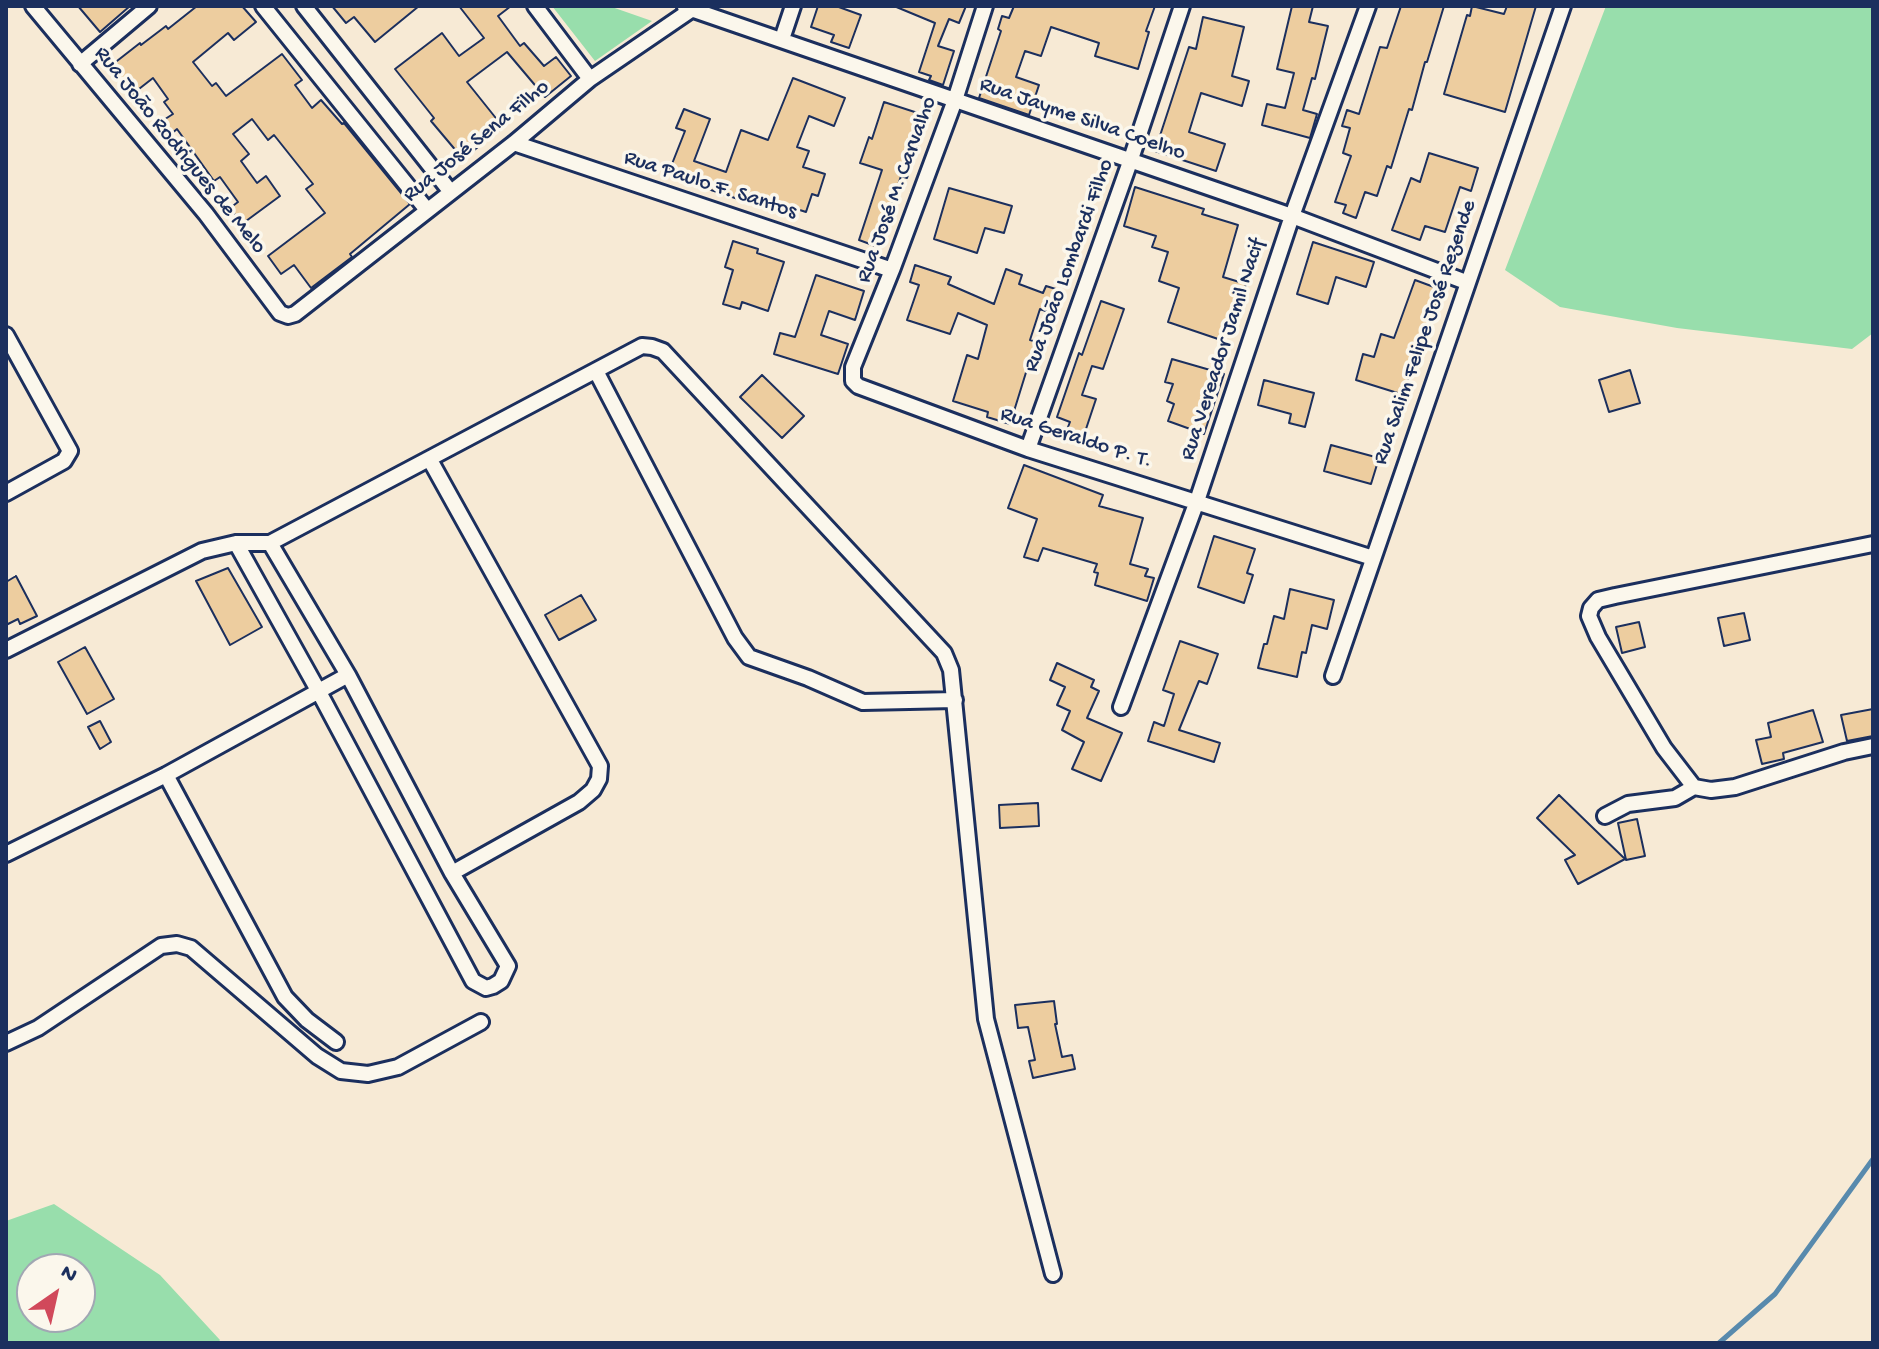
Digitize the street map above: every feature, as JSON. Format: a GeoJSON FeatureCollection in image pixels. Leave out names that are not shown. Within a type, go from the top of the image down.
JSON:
{"type":"FeatureCollection","features":[{"type":"Feature","properties":{"kind":"street","name":"Rua João Rodrigues de Melo"},"geometry":{"type":"LineString","coordinates":[[33,6],[206,214],[280,313],[288,316],[295,314]]}},
{"type":"Feature","properties":{"kind":"street"},"geometry":{"type":"LineString","coordinates":[[80,64],[149,6]]}},
{"type":"Feature","properties":{"kind":"street"},"geometry":{"type":"LineString","coordinates":[[263,6],[427,210]]}},
{"type":"Feature","properties":{"kind":"street"},"geometry":{"type":"LineString","coordinates":[[304,6],[450,191]]}},
{"type":"Feature","properties":{"kind":"street"},"geometry":{"type":"LineString","coordinates":[[535,6],[590,79]]}},
{"type":"Feature","properties":{"kind":"street"},"geometry":{"type":"LineString","coordinates":[[782,39],[793,6]]}},
{"type":"Feature","properties":{"kind":"street","name":"Rua José M. Carvalho"},"geometry":{"type":"LineString","coordinates":[[858,386],[853,381],[853,367],[955,100],[985,6]]}},
{"type":"Feature","properties":{"kind":"street","name":"Rua João Lombardi Filho"},"geometry":{"type":"LineString","coordinates":[[1028,449],[1182,6]]}},
{"type":"Feature","properties":{"kind":"street","name":"Rua Vereador Jamil Nacif"},"geometry":{"type":"LineString","coordinates":[[1121,707],[1197,501],[1292,216],[1368,6]]}},
{"type":"Feature","properties":{"kind":"street","name":"Rua Salim Felipe José Rezende"},"geometry":{"type":"LineString","coordinates":[[1333,676],[1563,6]]}},
{"type":"Feature","properties":{"kind":"street","name":"Rua José Sena Filho"},"geometry":{"type":"LineString","coordinates":[[295,314],[514,143],[590,79],[686,8]]}},
{"type":"Feature","properties":{"kind":"street","name":"Rua Jayme Silva Coelho"},"geometry":{"type":"LineString","coordinates":[[686,8],[1131,159],[1466,282]]}},
{"type":"Feature","properties":{"kind":"street","name":"Rua Paulo F. Santos"},"geometry":{"type":"LineString","coordinates":[[514,143],[892,270]]}},
{"type":"Feature","properties":{"kind":"street"},"geometry":{"type":"LineString","coordinates":[[6,335],[70,451],[64,461],[6,493]]}},
{"type":"Feature","properties":{"kind":"street"},"geometry":{"type":"LineString","coordinates":[[6,650],[202,551],[236,543],[270,543],[642,346],[663,351],[944,653],[951,670],[955,700],[986,1019],[1053,1274]]}},
{"type":"Feature","properties":{"kind":"street"},"geometry":{"type":"LineString","coordinates":[[596,371],[735,638],[749,657],[863,702],[955,700]]}},
{"type":"Feature","properties":{"kind":"street","name":"Rua Geraldo P. T."},"geometry":{"type":"LineString","coordinates":[[858,386],[1028,449],[1373,558]]}},
{"type":"Feature","properties":{"kind":"street"},"geometry":{"type":"LineString","coordinates":[[430,460],[600,766],[599,779],[593,790],[579,802],[452,873]]}},
{"type":"Feature","properties":{"kind":"street"},"geometry":{"type":"LineString","coordinates":[[236,543],[473,981],[486,988],[493,986],[501,981],[508,966],[452,873],[348,675],[270,543]]}},
{"type":"Feature","properties":{"kind":"street"},"geometry":{"type":"LineString","coordinates":[[1694,787],[1664,748],[1598,637],[1589,616],[1591,608],[1598,600],[1615,596],[1873,544]]}},
{"type":"Feature","properties":{"kind":"street"},"geometry":{"type":"LineString","coordinates":[[6,854],[166,775],[348,675]]}},
{"type":"Feature","properties":{"kind":"street"},"geometry":{"type":"LineString","coordinates":[[1605,816],[1628,804],[1675,798],[1694,787],[1711,790],[1735,787],[1844,752],[1873,746]]}},
{"type":"Feature","properties":{"kind":"street"},"geometry":{"type":"LineString","coordinates":[[166,775],[285,997],[307,1020],[336,1042]]}},
{"type":"Feature","properties":{"kind":"street"},"geometry":{"type":"LineString","coordinates":[[6,1043],[38,1028],[161,946],[177,944],[191,948],[317,1056],[341,1071],[368,1074],[398,1067],[481,1022]]}},
{"type":"Feature","properties":{"kind":"green space"},"geometry":{"type":"Polygon","coordinates":[[[552,6],[609,6],[652,21],[595,61],[552,6]]]}},
{"type":"Feature","properties":{"kind":"green space"},"geometry":{"type":"Polygon","coordinates":[[[1606,6],[1873,6],[1873,333],[1852,349],[1677,328],[1560,307],[1505,270],[1606,6]]]}},
{"type":"Feature","properties":{"kind":"green space"},"geometry":{"type":"Polygon","coordinates":[[[54,1204],[160,1275],[220,1340],[218,1343],[6,1343],[6,1221],[54,1204]]]}},
{"type":"Feature","properties":{"kind":"building"},"geometry":{"type":"Polygon","coordinates":[[[78,6],[130,6],[100,32],[78,6]]]}},
{"type":"Feature","properties":{"kind":"building"},"geometry":{"type":"Polygon","coordinates":[[[197,6],[242,6],[256,22],[234,40],[228,33],[193,62],[212,86],[216,83],[226,96],[282,54],[302,80],[295,85],[312,108],[321,100],[344,123],[410,204],[350,254],[352,257],[311,288],[294,265],[281,274],[268,256],[325,213],[306,189],[313,184],[274,135],[268,140],[252,119],[233,134],[249,154],[241,161],[257,183],[266,176],[280,196],[242,224],[230,208],[238,202],[220,177],[214,181],[177,129],[171,134],[162,121],[173,114],[164,102],[168,99],[153,78],[130,96],[108,68],[197,6]]]}},
{"type":"Feature","properties":{"kind":"building"},"geometry":{"type":"Polygon","coordinates":[[[332,6],[419,6],[375,42],[354,17],[346,23],[332,6]]]}},
{"type":"Feature","properties":{"kind":"building"},"geometry":{"type":"Polygon","coordinates":[[[459,6],[511,6],[498,16],[520,46],[524,43],[544,66],[556,57],[571,76],[545,97],[507,52],[467,82],[503,127],[463,159],[431,121],[434,118],[395,69],[442,33],[459,56],[484,38],[459,6]]]}},
{"type":"Feature","properties":{"kind":"building"},"geometry":{"type":"Polygon","coordinates":[[[818,6],[836,6],[861,15],[849,48],[831,42],[834,35],[811,27],[818,6]]]}},
{"type":"Feature","properties":{"kind":"building"},"geometry":{"type":"Polygon","coordinates":[[[894,6],[966,6],[959,23],[949,19],[938,46],[954,51],[943,85],[919,72],[935,23],[894,6]]]}},
{"type":"Feature","properties":{"kind":"building"},"geometry":{"type":"Polygon","coordinates":[[[1014,6],[1155,6],[1138,69],[1095,56],[1099,43],[1051,27],[1041,56],[1025,51],[1016,77],[1039,85],[1029,115],[979,98],[1001,31],[998,29],[1002,16],[1009,18],[1014,6]]]}},
{"type":"Feature","properties":{"kind":"building"},"geometry":{"type":"Polygon","coordinates":[[[1292,6],[1313,6],[1309,22],[1328,26],[1315,79],[1312,78],[1303,110],[1317,114],[1310,138],[1262,125],[1267,104],[1285,108],[1294,73],[1277,69],[1292,6]]]}},
{"type":"Feature","properties":{"kind":"building"},"geometry":{"type":"Polygon","coordinates":[[[1401,6],[1444,6],[1391,168],[1387,166],[1377,196],[1365,192],[1356,218],[1343,213],[1346,205],[1335,202],[1351,156],[1343,153],[1350,128],[1342,126],[1347,110],[1359,114],[1380,47],[1387,48],[1401,6]]]}},
{"type":"Feature","properties":{"kind":"building"},"geometry":{"type":"Polygon","coordinates":[[[1472,6],[1504,14],[1507,6],[1536,6],[1505,112],[1444,94],[1472,6]]]}},
{"type":"Feature","properties":{"kind":"building"},"geometry":{"type":"Polygon","coordinates":[[[1203,17],[1244,27],[1232,76],[1249,81],[1242,106],[1201,93],[1189,132],[1225,144],[1216,171],[1155,151],[1189,47],[1196,49],[1203,17]]]}},
{"type":"Feature","properties":{"kind":"building"},"geometry":{"type":"Polygon","coordinates":[[[793,78],[845,98],[834,126],[809,116],[797,147],[809,151],[803,167],[825,174],[818,196],[812,194],[806,212],[747,193],[744,201],[693,184],[695,178],[670,169],[685,131],[676,128],[684,109],[710,119],[694,161],[726,172],[741,130],[768,140],[793,78]]]}},
{"type":"Feature","properties":{"kind":"building"},"geometry":{"type":"Polygon","coordinates":[[[884,102],[927,116],[907,178],[901,176],[878,247],[859,240],[882,170],[860,163],[884,102]]]}},
{"type":"Feature","properties":{"kind":"building"},"geometry":{"type":"Polygon","coordinates":[[[1429,153],[1478,168],[1471,191],[1460,187],[1445,232],[1425,226],[1420,240],[1392,230],[1411,178],[1420,182],[1429,153]]]}},
{"type":"Feature","properties":{"kind":"building"},"geometry":{"type":"Polygon","coordinates":[[[1135,187],[1204,209],[1202,214],[1238,225],[1223,277],[1246,284],[1235,328],[1226,324],[1221,340],[1168,322],[1179,288],[1159,281],[1168,252],[1152,247],[1156,236],[1124,226],[1135,187]]]}},
{"type":"Feature","properties":{"kind":"building"},"geometry":{"type":"Polygon","coordinates":[[[949,188],[1012,206],[1004,233],[985,228],[977,253],[934,239],[949,188]]]}},
{"type":"Feature","properties":{"kind":"building"},"geometry":{"type":"Polygon","coordinates":[[[733,241],[784,262],[768,311],[742,302],[740,309],[723,304],[733,270],[725,267],[733,241]]]}},
{"type":"Feature","properties":{"kind":"building"},"geometry":{"type":"Polygon","coordinates":[[[1313,242],[1374,262],[1366,287],[1336,277],[1328,304],[1297,294],[1313,242]]]}},
{"type":"Feature","properties":{"kind":"building"},"geometry":{"type":"Polygon","coordinates":[[[915,265],[951,277],[948,284],[994,304],[1006,269],[1022,275],[1019,284],[1043,293],[1046,286],[1059,290],[1051,313],[1040,309],[1030,340],[1044,344],[1037,369],[1028,366],[1010,424],[987,417],[988,412],[953,401],[967,355],[978,359],[987,325],[958,313],[950,334],[907,320],[919,285],[910,282],[915,265]]]}},
{"type":"Feature","properties":{"kind":"building"},"geometry":{"type":"Polygon","coordinates":[[[816,275],[864,291],[855,320],[829,311],[821,335],[848,344],[838,374],[774,354],[780,333],[795,337],[816,275]]]}},
{"type":"Feature","properties":{"kind":"building"},"geometry":{"type":"Polygon","coordinates":[[[1415,280],[1442,290],[1426,334],[1423,332],[1404,395],[1356,380],[1363,354],[1374,357],[1381,334],[1394,338],[1415,280]]]}},
{"type":"Feature","properties":{"kind":"building"},"geometry":{"type":"Polygon","coordinates":[[[1101,301],[1124,309],[1103,369],[1092,366],[1082,395],[1096,399],[1083,438],[1066,432],[1070,422],[1057,417],[1101,301]]]}},
{"type":"Feature","properties":{"kind":"building"},"geometry":{"type":"Polygon","coordinates":[[[1172,359],[1224,374],[1204,434],[1168,421],[1174,404],[1167,401],[1173,384],[1165,382],[1172,359]]]}},
{"type":"Feature","properties":{"kind":"building"},"geometry":{"type":"Polygon","coordinates":[[[1630,370],[1640,403],[1609,412],[1599,380],[1630,370]]]}},
{"type":"Feature","properties":{"kind":"building"},"geometry":{"type":"Polygon","coordinates":[[[762,375],[804,416],[782,438],[740,397],[762,375]]]}},
{"type":"Feature","properties":{"kind":"building"},"geometry":{"type":"Polygon","coordinates":[[[1264,380],[1314,393],[1305,427],[1289,423],[1291,414],[1258,405],[1264,380]]]}},
{"type":"Feature","properties":{"kind":"building"},"geometry":{"type":"Polygon","coordinates":[[[1331,445],[1379,458],[1371,484],[1324,471],[1331,445]]]}},
{"type":"Feature","properties":{"kind":"building"},"geometry":{"type":"Polygon","coordinates":[[[1024,465],[1103,495],[1099,506],[1143,518],[1130,564],[1148,569],[1145,576],[1154,578],[1147,601],[1095,585],[1097,564],[1043,548],[1038,561],[1024,557],[1037,519],[1008,508],[1024,465]]]}},
{"type":"Feature","properties":{"kind":"building"},"geometry":{"type":"Polygon","coordinates":[[[1214,536],[1255,549],[1247,573],[1253,575],[1244,603],[1198,587],[1214,536]]]}},
{"type":"Feature","properties":{"kind":"building"},"geometry":{"type":"Polygon","coordinates":[[[228,568],[262,627],[230,645],[196,581],[228,568]]]}},
{"type":"Feature","properties":{"kind":"building"},"geometry":{"type":"Polygon","coordinates":[[[16,576],[37,616],[20,624],[18,619],[6,625],[6,582],[16,576]]]}},
{"type":"Feature","properties":{"kind":"building"},"geometry":{"type":"Polygon","coordinates":[[[1290,589],[1334,600],[1327,629],[1312,625],[1297,677],[1258,668],[1274,616],[1284,619],[1290,589]]]}},
{"type":"Feature","properties":{"kind":"building"},"geometry":{"type":"Polygon","coordinates":[[[581,595],[596,620],[559,640],[545,615],[581,595]]]}},
{"type":"Feature","properties":{"kind":"building"},"geometry":{"type":"Polygon","coordinates":[[[1744,613],[1750,640],[1724,646],[1718,618],[1744,613]]]}},
{"type":"Feature","properties":{"kind":"building"},"geometry":{"type":"Polygon","coordinates":[[[1639,622],[1645,647],[1622,653],[1616,627],[1639,622]]]}},
{"type":"Feature","properties":{"kind":"building"},"geometry":{"type":"Polygon","coordinates":[[[1180,641],[1218,654],[1207,684],[1199,681],[1179,730],[1220,743],[1214,762],[1148,741],[1154,722],[1164,726],[1174,694],[1163,690],[1180,641]]]}},
{"type":"Feature","properties":{"kind":"building"},"geometry":{"type":"Polygon","coordinates":[[[85,647],[114,699],[87,714],[58,662],[85,647]]]}},
{"type":"Feature","properties":{"kind":"building"},"geometry":{"type":"Polygon","coordinates":[[[1057,663],[1094,680],[1091,687],[1099,691],[1087,718],[1122,733],[1101,781],[1072,769],[1084,742],[1062,730],[1070,711],[1057,705],[1065,687],[1050,680],[1057,663]]]}},
{"type":"Feature","properties":{"kind":"building"},"geometry":{"type":"Polygon","coordinates":[[[1873,709],[1873,736],[1847,741],[1841,715],[1873,709]]]}},
{"type":"Feature","properties":{"kind":"building"},"geometry":{"type":"Polygon","coordinates":[[[1813,710],[1823,742],[1783,753],[1784,759],[1762,764],[1756,740],[1771,737],[1768,723],[1813,710]]]}},
{"type":"Feature","properties":{"kind":"building"},"geometry":{"type":"Polygon","coordinates":[[[100,721],[111,742],[100,749],[88,727],[100,721]]]}},
{"type":"Feature","properties":{"kind":"building"},"geometry":{"type":"Polygon","coordinates":[[[1559,795],[1625,859],[1578,884],[1565,860],[1575,855],[1537,818],[1559,795]]]}},
{"type":"Feature","properties":{"kind":"building"},"geometry":{"type":"Polygon","coordinates":[[[1038,803],[1039,826],[1000,828],[999,805],[1038,803]]]}},
{"type":"Feature","properties":{"kind":"building"},"geometry":{"type":"Polygon","coordinates":[[[1637,819],[1645,856],[1626,860],[1618,823],[1637,819]]]}},
{"type":"Feature","properties":{"kind":"building"},"geometry":{"type":"Polygon","coordinates":[[[1054,1001],[1062,1057],[1072,1055],[1075,1069],[1033,1078],[1029,1061],[1035,1060],[1028,1027],[1018,1028],[1015,1005],[1054,1001]]]}},
{"type":"Feature","properties":{"kind":"waterway"},"geometry":{"type":"LineString","coordinates":[[1719,1343],[1775,1294],[1873,1159]]}}]}
